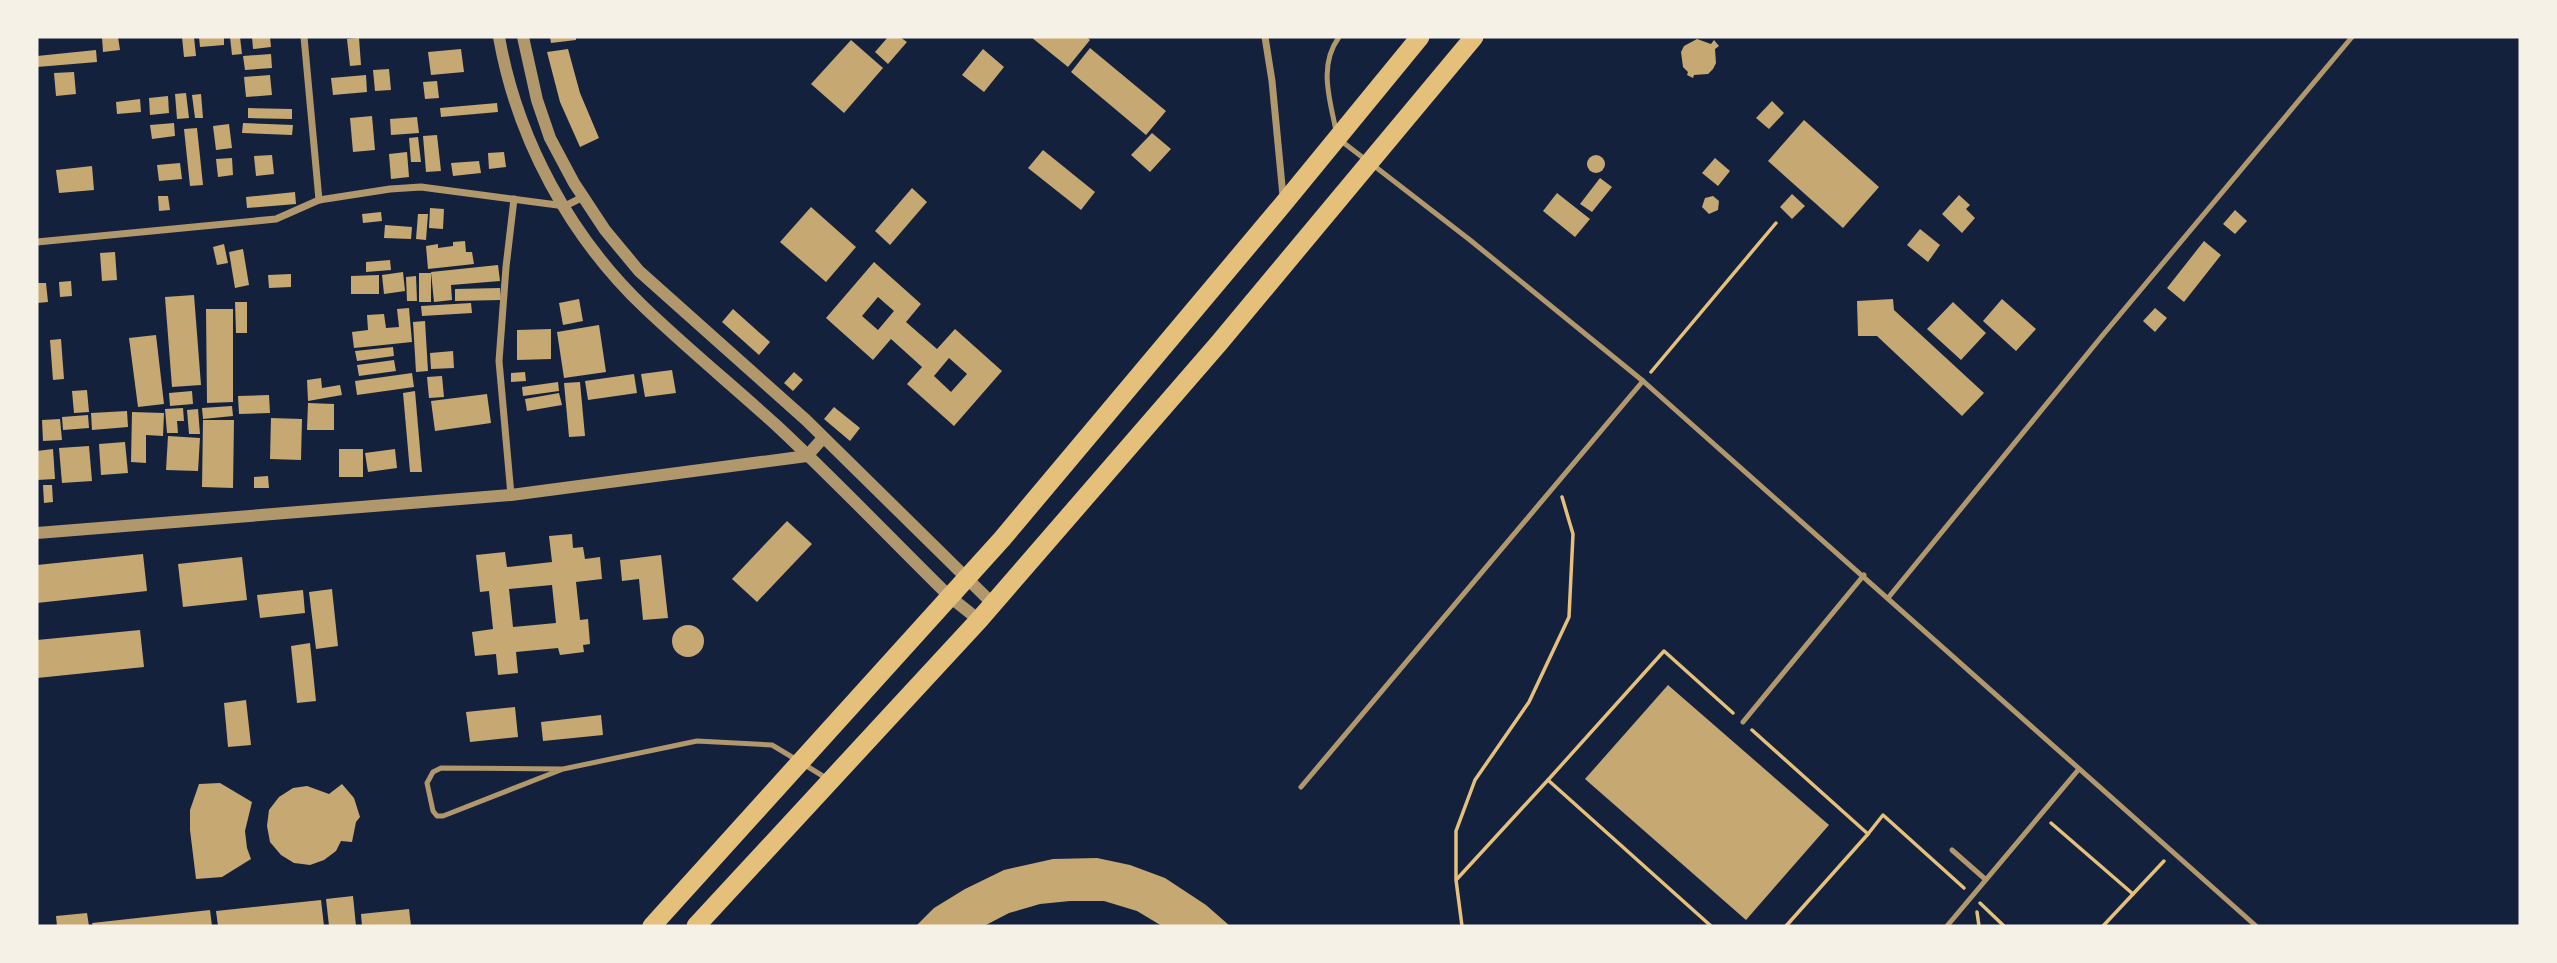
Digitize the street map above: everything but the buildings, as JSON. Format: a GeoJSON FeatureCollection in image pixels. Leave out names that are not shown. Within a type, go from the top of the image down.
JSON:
{"type":"FeatureCollection","features":[{"type":"Feature","properties":{"kind":"highway"},"geometry":{"type":"LineString","coordinates":[[652,926],[967,578],[1284,203],[1420,37]]}},
{"type":"Feature","properties":{"kind":"highway"},"geometry":{"type":"LineString","coordinates":[[696,926],[979,620],[1210,353],[1474,37]]}},
{"type":"Feature","properties":{"kind":"street"},"geometry":{"type":"LineString","coordinates":[[304,37],[319,200]]}},
{"type":"Feature","properties":{"kind":"street"},"geometry":{"type":"LineString","coordinates":[[499,37],[514,99],[530,145],[565,206],[595,250],[644,307],[807,456],[950,597],[979,620]]}},
{"type":"Feature","properties":{"kind":"street"},"geometry":{"type":"LineString","coordinates":[[523,37],[537,100],[550,138],[605,230],[639,271],[823,438],[993,604]]}},
{"type":"Feature","properties":{"kind":"street"},"geometry":{"type":"LineString","coordinates":[[1265,37],[1284,203]]}},
{"type":"Feature","properties":{"kind":"street"},"geometry":{"type":"LineString","coordinates":[[37,242],[275,219],[319,200],[390,189],[421,187],[565,206],[583,197]]}},
{"type":"Feature","properties":{"kind":"street"},"geometry":{"type":"LineString","coordinates":[[511,495],[499,361],[514,199]]}},
{"type":"Feature","properties":{"kind":"street"},"geometry":{"type":"LineString","coordinates":[[37,533],[511,495],[807,456],[823,438]]}},
{"type":"Feature","properties":{"kind":"lane"},"geometry":{"type":"LineString","coordinates":[[1339,37],[1331,47],[1325,66],[1338,138],[1470,240],[1643,381],[2256,926]]}},
{"type":"Feature","properties":{"kind":"lane"},"geometry":{"type":"LineString","coordinates":[[1888,598],[2352,37]]}},
{"type":"Feature","properties":{"kind":"lane"},"geometry":{"type":"LineString","coordinates":[[1301,787],[1643,381]]}},
{"type":"Feature","properties":{"kind":"lane"},"geometry":{"type":"LineString","coordinates":[[1743,722],[1864,575]]}},
{"type":"Feature","properties":{"kind":"lane"},"geometry":{"type":"LineString","coordinates":[[563,769],[441,768],[433,772],[427,783],[433,811],[437,816],[443,816],[563,769],[697,741],[772,745],[831,781]]}},
{"type":"Feature","properties":{"kind":"lane"},"geometry":{"type":"LineString","coordinates":[[1947,926],[2079,769]]}},
{"type":"Feature","properties":{"kind":"lane"},"geometry":{"type":"LineString","coordinates":[[1952,850],[1985,879]]}},
{"type":"Feature","properties":{"kind":"path"},"geometry":{"type":"LineString","coordinates":[[1643,381],[1776,223]]}},
{"type":"Feature","properties":{"kind":"path"},"geometry":{"type":"LineString","coordinates":[[1462,926],[1456,880],[1456,831],[1475,780],[1529,702],[1569,617],[1573,534],[1558,482]]}},
{"type":"Feature","properties":{"kind":"path"},"geometry":{"type":"LineString","coordinates":[[1456,880],[1664,651],[1868,834]]}},
{"type":"Feature","properties":{"kind":"path"},"geometry":{"type":"LineString","coordinates":[[1549,780],[1711,926]]}},
{"type":"Feature","properties":{"kind":"path"},"geometry":{"type":"LineString","coordinates":[[1786,926],[1882,815],[2004,926]]}},
{"type":"Feature","properties":{"kind":"path"},"geometry":{"type":"LineString","coordinates":[[2041,815],[2133,894]]}},
{"type":"Feature","properties":{"kind":"path"},"geometry":{"type":"LineString","coordinates":[[2103,926],[2172,853]]}}]}
